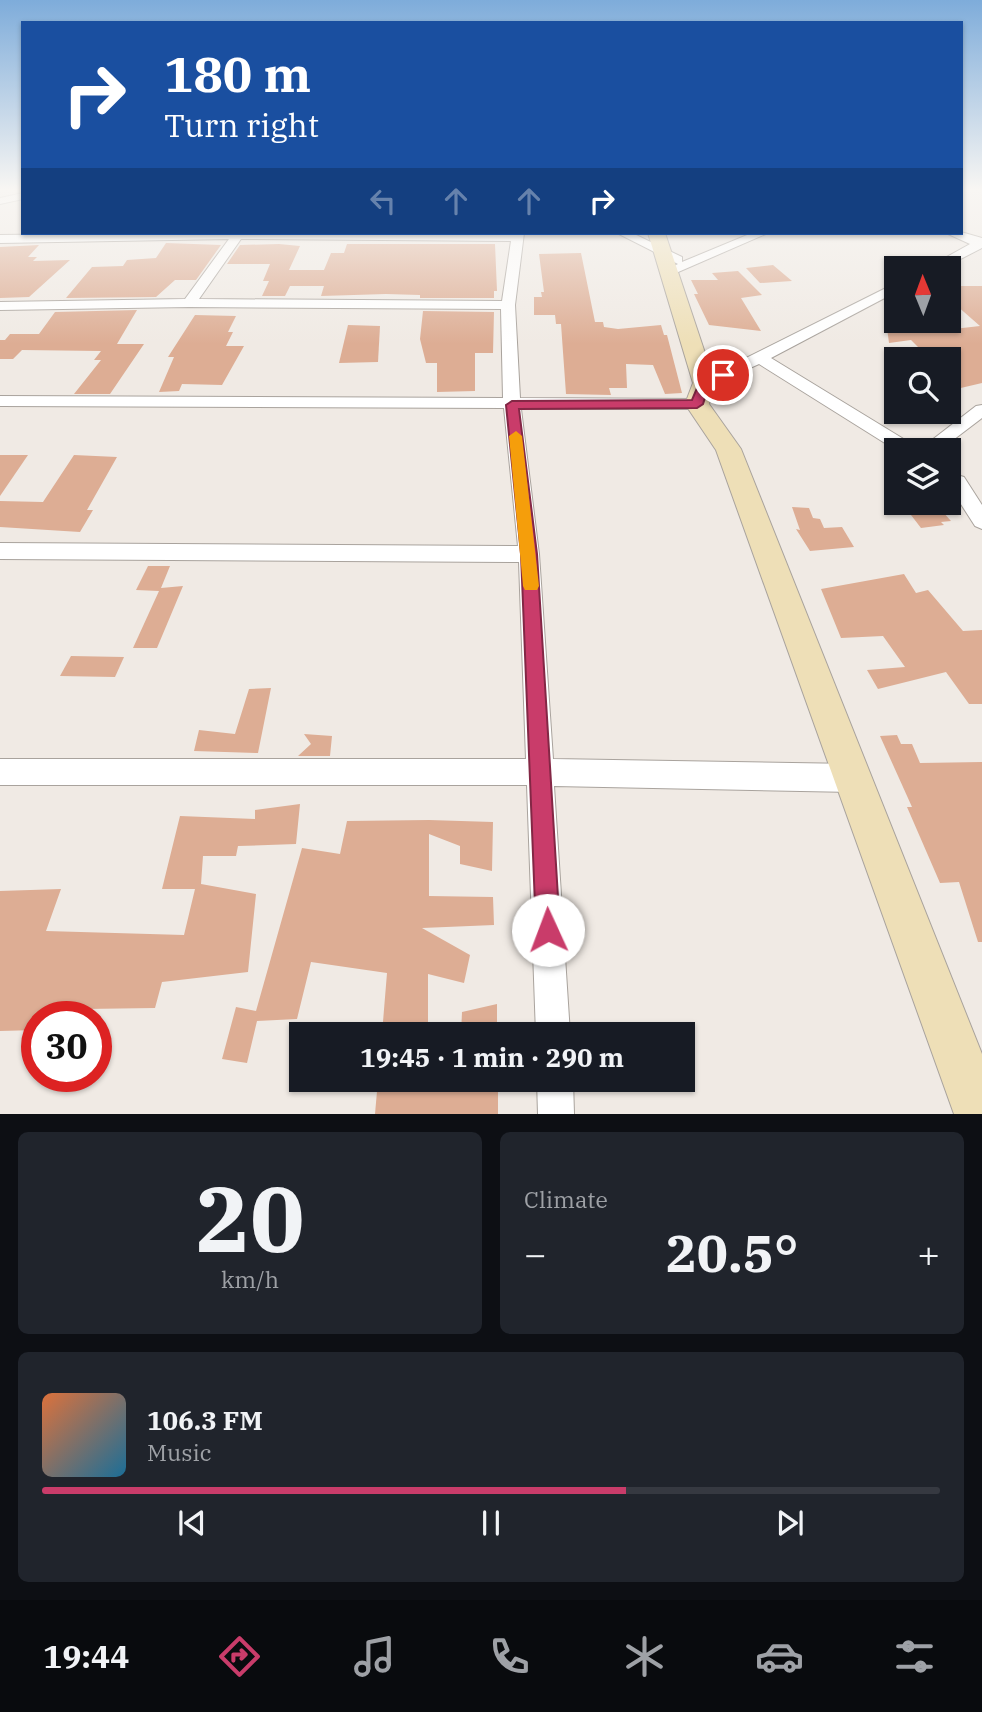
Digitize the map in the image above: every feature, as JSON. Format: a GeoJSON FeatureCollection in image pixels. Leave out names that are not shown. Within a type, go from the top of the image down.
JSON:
{"type":"FeatureCollection","features":[{"type":"Feature","properties":{"kind":"street"},"geometry":{"type":"LineString","coordinates":[[189,303],[234,240]]}},
{"type":"Feature","properties":{"kind":"street"},"geometry":{"type":"LineString","coordinates":[[517,240],[508,304],[512,405],[529,554],[551,1022]]}},
{"type":"Feature","properties":{"kind":"street"},"geometry":{"type":"LineString","coordinates":[[637,240],[668,255],[732,240]]}},
{"type":"Feature","properties":{"kind":"street"},"geometry":{"type":"LineString","coordinates":[[956,256],[981,243]]}},
{"type":"Feature","properties":{"kind":"street"},"geometry":{"type":"LineString","coordinates":[[668,255],[700,394],[729,449],[980,1114]]}},
{"type":"Feature","properties":{"kind":"street"},"geometry":{"type":"LineString","coordinates":[[0,401],[512,405],[700,394],[760,358],[884,293]]}},
{"type":"Feature","properties":{"kind":"street"},"geometry":{"type":"LineString","coordinates":[[0,306],[189,303],[508,304]]}},
{"type":"Feature","properties":{"kind":"street"},"geometry":{"type":"LineString","coordinates":[[760,358],[890,438]]}},
{"type":"Feature","properties":{"kind":"street"},"geometry":{"type":"LineString","coordinates":[[944,438],[982,410]]}},
{"type":"Feature","properties":{"kind":"street"},"geometry":{"type":"LineString","coordinates":[[961,484],[982,497]]}},
{"type":"Feature","properties":{"kind":"street"},"geometry":{"type":"LineString","coordinates":[[961,491],[982,521]]}},
{"type":"Feature","properties":{"kind":"street"},"geometry":{"type":"LineString","coordinates":[[0,551],[529,554]]}},
{"type":"Feature","properties":{"kind":"street"},"geometry":{"type":"LineString","coordinates":[[0,772],[541,772],[853,778]]}},
{"type":"Feature","properties":{"kind":"street"},"geometry":{"type":"LineString","coordinates":[[555,1092],[556,1114]]}},
{"type":"Feature","properties":{"kind":"building"},"geometry":{"type":"Polygon","coordinates":[[[166,243],[221,245],[196,280],[175,280],[156,297],[66,298],[92,267],[123,266],[127,260],[156,258],[166,243]]]}},
{"type":"Feature","properties":{"kind":"building"},"geometry":{"type":"Polygon","coordinates":[[[347,244],[495,244],[497,291],[494,291],[494,298],[420,298],[420,295],[386,294],[321,296],[324,286],[290,286],[285,296],[262,296],[269,281],[263,281],[270,264],[227,264],[240,245],[300,246],[289,270],[324,270],[331,253],[344,253],[347,244]]]}},
{"type":"Feature","properties":{"kind":"building"},"geometry":{"type":"Polygon","coordinates":[[[39,245],[28,257],[37,257],[33,261],[70,260],[29,297],[0,298],[0,247],[39,245]]]}},
{"type":"Feature","properties":{"kind":"building"},"geometry":{"type":"Polygon","coordinates":[[[581,253],[595,322],[603,322],[604,327],[618,329],[661,325],[664,335],[667,335],[682,393],[665,394],[653,365],[626,364],[627,388],[609,388],[611,395],[566,394],[561,324],[556,324],[555,315],[534,315],[534,297],[542,297],[541,292],[544,292],[539,254],[581,253]]]}},
{"type":"Feature","properties":{"kind":"building"},"geometry":{"type":"Polygon","coordinates":[[[773,265],[792,281],[760,283],[746,268],[773,265]]]}},
{"type":"Feature","properties":{"kind":"building"},"geometry":{"type":"Polygon","coordinates":[[[738,271],[762,295],[741,298],[761,331],[709,325],[694,294],[698,294],[691,280],[718,280],[712,273],[738,271]]]}},
{"type":"Feature","properties":{"kind":"building"},"geometry":{"type":"Polygon","coordinates":[[[961,286],[982,286],[982,383],[961,388],[961,347],[918,347],[911,340],[889,343],[888,333],[961,333],[961,328],[980,326],[961,309],[961,286]]]}},
{"type":"Feature","properties":{"kind":"building"},"geometry":{"type":"Polygon","coordinates":[[[137,310],[117,344],[144,344],[110,394],[74,394],[101,360],[94,360],[101,351],[22,350],[13,359],[0,359],[0,340],[5,340],[10,334],[39,334],[55,312],[137,310]]]}},
{"type":"Feature","properties":{"kind":"building"},"geometry":{"type":"Polygon","coordinates":[[[423,311],[494,312],[493,353],[475,353],[475,391],[437,392],[437,363],[426,363],[420,339],[423,311]]]}},
{"type":"Feature","properties":{"kind":"building"},"geometry":{"type":"Polygon","coordinates":[[[195,315],[236,316],[228,332],[233,332],[226,346],[244,346],[222,385],[182,384],[179,391],[159,392],[174,357],[168,357],[195,315]]]}},
{"type":"Feature","properties":{"kind":"building"},"geometry":{"type":"Polygon","coordinates":[[[348,325],[380,326],[378,362],[339,363],[348,325]]]}},
{"type":"Feature","properties":{"kind":"building"},"geometry":{"type":"Polygon","coordinates":[[[0,455],[28,455],[0,496],[0,455]]]}},
{"type":"Feature","properties":{"kind":"building"},"geometry":{"type":"Polygon","coordinates":[[[74,455],[117,457],[87,510],[93,510],[80,532],[0,527],[0,501],[43,502],[74,455]]]}},
{"type":"Feature","properties":{"kind":"building"},"geometry":{"type":"Polygon","coordinates":[[[792,507],[809,508],[813,518],[820,519],[824,528],[842,527],[854,547],[810,551],[796,529],[800,530],[792,507]]]}},
{"type":"Feature","properties":{"kind":"building"},"geometry":{"type":"Polygon","coordinates":[[[911,515],[946,515],[951,521],[941,522],[944,525],[921,528],[911,515]]]}},
{"type":"Feature","properties":{"kind":"building"},"geometry":{"type":"Polygon","coordinates":[[[148,566],[170,566],[161,588],[183,586],[157,648],[133,648],[159,591],[136,590],[148,566]]]}},
{"type":"Feature","properties":{"kind":"building"},"geometry":{"type":"Polygon","coordinates":[[[904,574],[916,593],[928,590],[963,631],[982,630],[982,704],[969,704],[946,672],[878,689],[867,670],[905,667],[883,636],[841,638],[821,589],[904,574]]]}},
{"type":"Feature","properties":{"kind":"building"},"geometry":{"type":"Polygon","coordinates":[[[71,656],[124,657],[115,677],[60,676],[71,656]]]}},
{"type":"Feature","properties":{"kind":"building"},"geometry":{"type":"Polygon","coordinates":[[[271,688],[258,753],[194,751],[199,730],[235,734],[249,689],[271,688]]]}},
{"type":"Feature","properties":{"kind":"building"},"geometry":{"type":"Polygon","coordinates":[[[304,734],[332,736],[330,756],[298,756],[311,744],[304,734]]]}},
{"type":"Feature","properties":{"kind":"building"},"geometry":{"type":"Polygon","coordinates":[[[897,735],[901,744],[912,744],[920,763],[982,762],[982,942],[978,942],[959,882],[940,883],[907,807],[912,807],[880,736],[897,735]]]}},
{"type":"Feature","properties":{"kind":"building"},"geometry":{"type":"Polygon","coordinates":[[[300,804],[296,844],[238,846],[236,856],[203,856],[201,884],[256,894],[248,972],[162,982],[155,1008],[112,1009],[112,1001],[21,1001],[21,1030],[0,1031],[0,891],[61,889],[46,931],[184,935],[195,889],[162,889],[180,816],[255,819],[255,810],[300,804]]]}},
{"type":"Feature","properties":{"kind":"building"},"geometry":{"type":"Polygon","coordinates":[[[347,821],[493,822],[492,871],[460,864],[460,846],[429,834],[429,896],[493,897],[494,925],[422,928],[470,955],[464,983],[428,974],[428,1022],[383,1022],[387,973],[311,962],[297,1019],[257,1021],[247,1063],[222,1059],[236,1007],[256,1011],[302,848],[340,854],[347,821]]]}},
{"type":"Feature","properties":{"kind":"building"},"geometry":{"type":"Polygon","coordinates":[[[497,1004],[497,1022],[462,1022],[462,1012],[497,1004]]]}},
{"type":"Feature","properties":{"kind":"building"},"geometry":{"type":"Polygon","coordinates":[[[377,1092],[498,1092],[498,1114],[375,1114],[377,1092]]]}},
{"type":"Feature","properties":{"kind":"slow traffic"},"geometry":{"type":"LineString","coordinates":[[516,436],[531,586]]}},
{"type":"Feature","properties":{"kind":"route"},"geometry":{"type":"LineString","coordinates":[[548,930],[529,554],[512,405],[697,404],[704,383],[723,375]]}}]}
